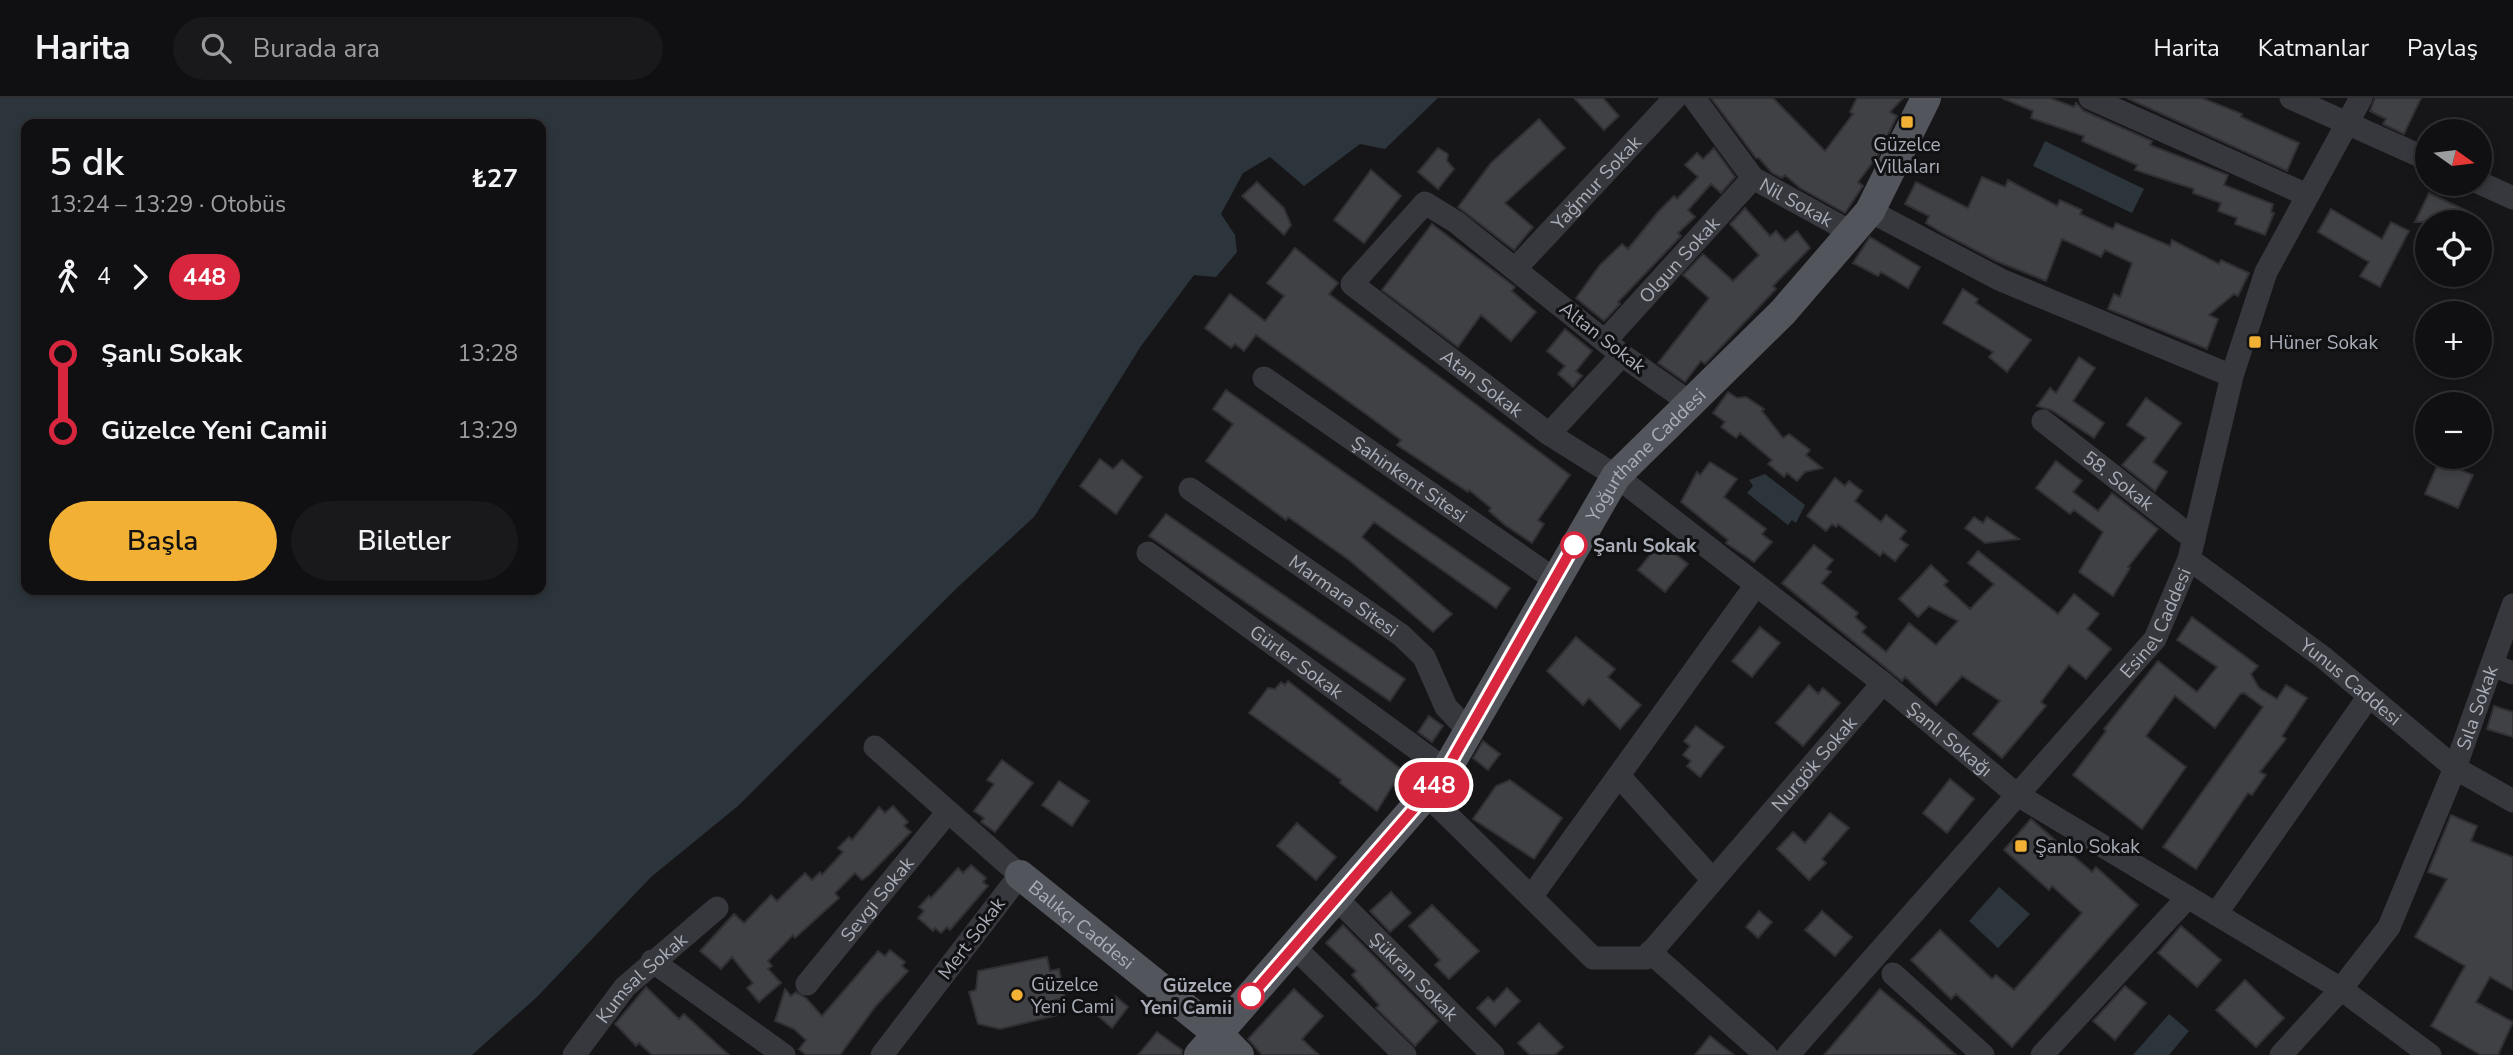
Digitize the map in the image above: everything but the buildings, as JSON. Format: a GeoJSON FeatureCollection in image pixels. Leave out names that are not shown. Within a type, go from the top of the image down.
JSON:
{"type":"FeatureCollection","features":[{"type":"Feature","properties":{"kind":"main road","name":"Yoğurthane Caddesi"},"geometry":{"type":"LineString","coordinates":[[1209,1044],[1439,779],[1616,476],[1783,312],[1860,221],[1926,98]]}},
{"type":"Feature","properties":{"kind":"main road","name":"Balıkçı Caddesi"},"geometry":{"type":"LineString","coordinates":[[1020,875],[1209,1044],[1240,1055]]}},
{"type":"Feature","properties":{"kind":"street","name":"Yağmur Sokak"},"geometry":{"type":"LineString","coordinates":[[1516,268],[1675,98]]}},
{"type":"Feature","properties":{"kind":"street","name":"Nil Sokak"},"geometry":{"type":"LineString","coordinates":[[1695,98],[1753,178],[1860,221]]}},
{"type":"Feature","properties":{"kind":"street"},"geometry":{"type":"LineString","coordinates":[[2090,98],[2307,195]]}},
{"type":"Feature","properties":{"kind":"street"},"geometry":{"type":"LineString","coordinates":[[2291,98],[2415,154]]}},
{"type":"Feature","properties":{"kind":"street","name":"Esinel Caddesi"},"geometry":{"type":"LineString","coordinates":[[1788,1055],[2155,639],[2192,549],[2232,376],[2266,272],[2361,98]]}},
{"type":"Feature","properties":{"kind":"street","name":"Olgun Sokak"},"geometry":{"type":"LineString","coordinates":[[1549,434],[1614,348],[1753,178]]}},
{"type":"Feature","properties":{"kind":"street"},"geometry":{"type":"LineString","coordinates":[[2492,188],[2513,198]]}},
{"type":"Feature","properties":{"kind":"street","name":"Altan Sokak"},"geometry":{"type":"LineString","coordinates":[[1352,284],[1425,203],[1516,268],[1614,348],[1692,404]]}},
{"type":"Feature","properties":{"kind":"street"},"geometry":{"type":"LineString","coordinates":[[1860,221],[2232,376]]}},
{"type":"Feature","properties":{"kind":"street","name":"Atan Sokak"},"geometry":{"type":"LineString","coordinates":[[1352,284],[1549,434],[1616,476],[1756,585]]}},
{"type":"Feature","properties":{"kind":"street","name":"Şahinkent Sitesi"},"geometry":{"type":"LineString","coordinates":[[1264,379],[1554,579]]}},
{"type":"Feature","properties":{"kind":"street","name":"58. Sokak"},"geometry":{"type":"LineString","coordinates":[[2043,421],[2192,549]]}},
{"type":"Feature","properties":{"kind":"street","name":"Marmara Sitesi"},"geometry":{"type":"LineString","coordinates":[[1190,489],[1401,635],[1424,657],[1446,707],[1468,730]]}},
{"type":"Feature","properties":{"kind":"street","name":"Yunus Caddesi"},"geometry":{"type":"LineString","coordinates":[[2192,549],[2455,768],[2513,801]]}},
{"type":"Feature","properties":{"kind":"street","name":"Gürler Sokak"},"geometry":{"type":"LineString","coordinates":[[1148,552],[1439,779],[1531,897],[1593,958],[1646,958],[1650,953]]}},
{"type":"Feature","properties":{"kind":"street"},"geometry":{"type":"LineString","coordinates":[[1531,897],[1756,585]]}},
{"type":"Feature","properties":{"kind":"street","name":"Şanlı Sokağı"},"geometry":{"type":"LineString","coordinates":[[1756,585],[1883,683],[2016,794],[2341,989],[2430,1055]]}},
{"type":"Feature","properties":{"kind":"street","name":"Sıla Sokak"},"geometry":{"type":"LineString","coordinates":[[2281,1055],[2341,989],[2389,927],[2455,768],[2502,669],[2513,605]]}},
{"type":"Feature","properties":{"kind":"street","name":"Nurgök Sokak"},"geometry":{"type":"LineString","coordinates":[[1650,953],[1883,683]]}},
{"type":"Feature","properties":{"kind":"street"},"geometry":{"type":"LineString","coordinates":[[2216,914],[2369,696]]}},
{"type":"Feature","properties":{"kind":"street"},"geometry":{"type":"LineString","coordinates":[[875,747],[1020,875]]}},
{"type":"Feature","properties":{"kind":"street"},"geometry":{"type":"LineString","coordinates":[[1619,776],[1712,879]]}},
{"type":"Feature","properties":{"kind":"street","name":"Sevgi Sokak"},"geometry":{"type":"LineString","coordinates":[[807,984],[947,813]]}},
{"type":"Feature","properties":{"kind":"street","name":"Mert Sokak"},"geometry":{"type":"LineString","coordinates":[[866,1055],[872,1048],[882,1055],[1020,875]]}},
{"type":"Feature","properties":{"kind":"street","name":"Şükran Sokak"},"geometry":{"type":"LineString","coordinates":[[1335,897],[1493,1055]]}},
{"type":"Feature","properties":{"kind":"street"},"geometry":{"type":"LineString","coordinates":[[2042,1055],[2188,897]]}},
{"type":"Feature","properties":{"kind":"street","name":"Kumsal Sokak"},"geometry":{"type":"LineString","coordinates":[[573,1055],[625,987],[652,961],[717,908]]}},
{"type":"Feature","properties":{"kind":"street"},"geometry":{"type":"LineString","coordinates":[[1293,946],[1405,1055]]}},
{"type":"Feature","properties":{"kind":"street"},"geometry":{"type":"LineString","coordinates":[[1650,953],[1766,1055]]}},
{"type":"Feature","properties":{"kind":"street"},"geometry":{"type":"LineString","coordinates":[[652,961],[784,1055]]}},
{"type":"Feature","properties":{"kind":"street"},"geometry":{"type":"LineString","coordinates":[[1893,974],[1983,1055]]}},
{"type":"Feature","properties":{"kind":"shaded area"},"geometry":{"type":"Polygon","coordinates":[[[0,98],[1438,98],[1385,149],[1360,144],[1304,186],[1270,157],[1243,173],[1221,214],[1235,235],[1237,252],[1216,277],[1194,275],[1141,346],[1034,517],[959,586],[738,806],[651,877],[537,997],[472,1055],[0,1055],[0,98]]]}},
{"type":"Feature","properties":{"kind":"shaded area"},"geometry":{"type":"Polygon","coordinates":[[[2045,141],[2144,189],[2132,213],[2033,166],[2045,141]]]}},
{"type":"Feature","properties":{"kind":"shaded area"},"geometry":{"type":"Polygon","coordinates":[[[1765,474],[1805,505],[1796,523],[1792,520],[1788,525],[1747,493],[1753,486],[1749,480],[1765,474]]]}},
{"type":"Feature","properties":{"kind":"shaded area"},"geometry":{"type":"Polygon","coordinates":[[[1999,887],[2030,914],[1998,948],[1969,921],[1999,887]]]}},
{"type":"Feature","properties":{"kind":"shaded area"},"geometry":{"type":"Polygon","coordinates":[[[2169,1014],[2189,1031],[2169,1055],[2133,1055],[2169,1014]]]}},
{"type":"Feature","properties":{"kind":"bus line","name":"448"},"geometry":{"type":"LineString","coordinates":[[1251,996],[1444,774],[1574,545]]}},
{"type":"Feature","properties":{"kind":"place","name":"Güzelce Villaları"},"geometry":{"type":"Point","coordinates":[1907,122]}},
{"type":"Feature","properties":{"kind":"place","name":"Hüner Sokak"},"geometry":{"type":"Point","coordinates":[2255,342]}},
{"type":"Feature","properties":{"kind":"place","name":"Şanlı Sokak"},"geometry":{"type":"Point","coordinates":[1574,545]}},
{"type":"Feature","properties":{"kind":"place","name":"Şanlo Sokak"},"geometry":{"type":"Point","coordinates":[2021,846]}},
{"type":"Feature","properties":{"kind":"place","name":"Güzelce Yeni Cami"},"geometry":{"type":"Point","coordinates":[1017,995]}},
{"type":"Feature","properties":{"kind":"place","name":"Güzelce Yeni Camii"},"geometry":{"type":"Point","coordinates":[1251,996]}}]}
